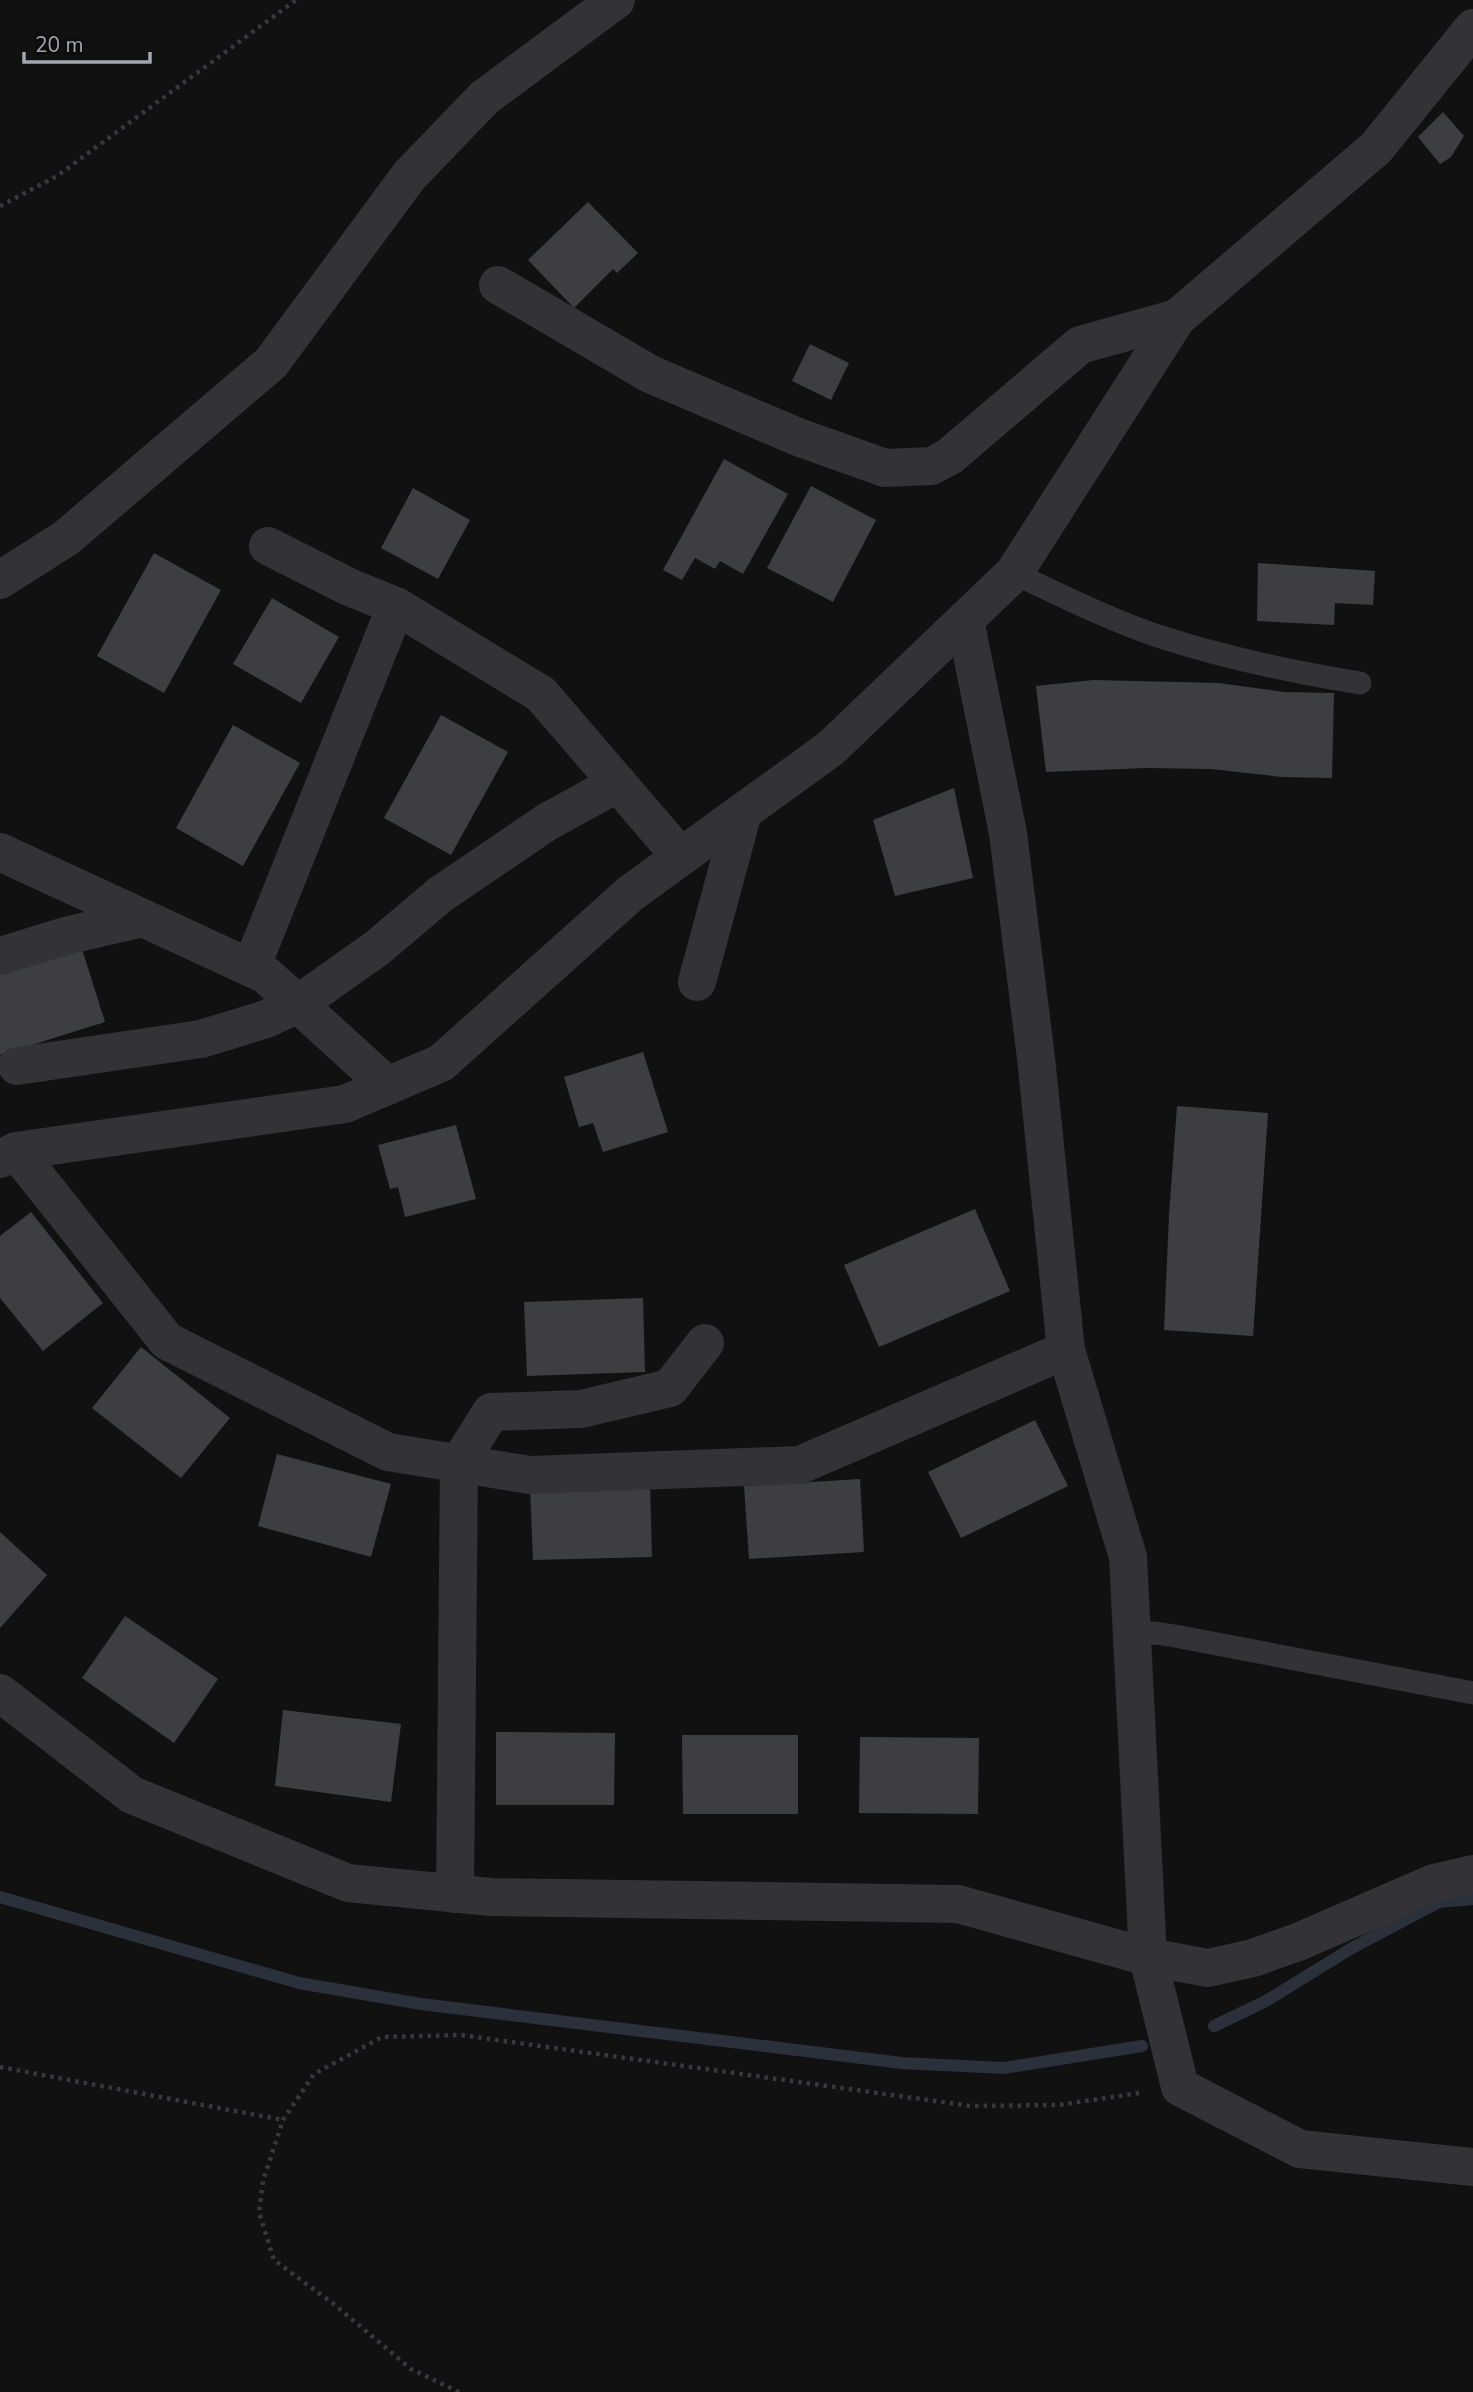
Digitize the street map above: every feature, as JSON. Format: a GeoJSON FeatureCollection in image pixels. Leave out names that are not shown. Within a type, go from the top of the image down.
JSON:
{"type":"FeatureCollection","features":[{"type":"Feature","properties":{"kind":"street"},"geometry":{"type":"LineString","coordinates":[[0,580],[66,538],[271,363],[409,176],[484,99],[616,0]]}},
{"type":"Feature","properties":{"kind":"street"},"geometry":{"type":"LineString","coordinates":[[8,1155],[345,1104],[441,1063],[631,893],[831,748],[1014,573],[1177,318],[1376,148],[1473,29]]}},
{"type":"Feature","properties":{"kind":"street"},"geometry":{"type":"LineString","coordinates":[[498,285],[650,374],[798,437],[885,468],[932,466],[950,456],[1080,345],[1177,318]]}},
{"type":"Feature","properties":{"kind":"street"},"geometry":{"type":"LineString","coordinates":[[268,546],[349,587],[396,606],[541,694],[681,857]]}},
{"type":"Feature","properties":{"kind":"street"},"geometry":{"type":"LineString","coordinates":[[251,968],[396,606]]}},
{"type":"Feature","properties":{"kind":"street"},"geometry":{"type":"LineString","coordinates":[[965,620],[1008,833],[1036,1058],[1066,1350],[1128,1557],[1148,1957],[1180,2087],[1300,2149],[1473,2167]]}},
{"type":"Feature","properties":{"kind":"street"},"geometry":{"type":"LineString","coordinates":[[17,1066],[201,1040],[298,1004],[377,948],[441,894],[547,822],[618,783]]}},
{"type":"Feature","properties":{"kind":"street"},"geometry":{"type":"LineString","coordinates":[[696,982],[743,812]]}},
{"type":"Feature","properties":{"kind":"street"},"geometry":{"type":"LineString","coordinates":[[0,852],[267,975],[388,1086]]}},
{"type":"Feature","properties":{"kind":"street"},"geometry":{"type":"LineString","coordinates":[[0,956],[69,934],[143,918]]}},
{"type":"Feature","properties":{"kind":"street"},"geometry":{"type":"LineString","coordinates":[[8,1155],[166,1340],[388,1452],[530,1475],[800,1465],[1066,1350]]}},
{"type":"Feature","properties":{"kind":"street"},"geometry":{"type":"LineString","coordinates":[[455,1894],[459,1463],[491,1412],[581,1409],[670,1388],[705,1343]]}},
{"type":"Feature","properties":{"kind":"street"},"geometry":{"type":"LineString","coordinates":[[0,1693],[132,1795],[348,1883],[505,1897],[958,1905],[1148,1957],[1209,1968],[1253,1958],[1297,1942],[1434,1882],[1473,1874]]}},
{"type":"Feature","properties":{"kind":"lane"},"geometry":{"type":"LineString","coordinates":[[1014,573],[1086,607],[1160,636],[1225,656],[1360,683]]}},
{"type":"Feature","properties":{"kind":"lane"},"geometry":{"type":"LineString","coordinates":[[1132,1634],[1175,1636],[1473,1692]]}},
{"type":"Feature","properties":{"kind":"path"},"geometry":{"type":"LineString","coordinates":[[0,206],[57,176],[296,0]]}},
{"type":"Feature","properties":{"kind":"path"},"geometry":{"type":"LineString","coordinates":[[459,2392],[411,2369],[335,2305],[274,2260],[259,2212],[263,2181],[282,2120],[314,2074],[382,2037],[461,2035],[971,2106],[1058,2105],[1180,2087]]}},
{"type":"Feature","properties":{"kind":"path"},"geometry":{"type":"LineString","coordinates":[[0,2067],[282,2120]]}},
{"type":"Feature","properties":{"kind":"building"},"geometry":{"type":"Polygon","coordinates":[[[1443,112],[1464,136],[1451,157],[1440,164],[1418,137],[1443,112]]]}},
{"type":"Feature","properties":{"kind":"building"},"geometry":{"type":"Polygon","coordinates":[[[588,202],[638,253],[617,273],[613,269],[574,308],[528,260],[588,202]]]}},
{"type":"Feature","properties":{"kind":"building"},"geometry":{"type":"Polygon","coordinates":[[[810,344],[849,363],[831,400],[792,381],[810,344]]]}},
{"type":"Feature","properties":{"kind":"building"},"geometry":{"type":"Polygon","coordinates":[[[724,459],[788,494],[743,574],[720,561],[715,569],[695,558],[682,580],[663,570],[724,459]]]}},
{"type":"Feature","properties":{"kind":"building"},"geometry":{"type":"Polygon","coordinates":[[[811,486],[876,520],[833,602],[767,568],[811,486]]]}},
{"type":"Feature","properties":{"kind":"building"},"geometry":{"type":"Polygon","coordinates":[[[413,488],[470,520],[438,579],[381,548],[413,488]]]}},
{"type":"Feature","properties":{"kind":"building"},"geometry":{"type":"Polygon","coordinates":[[[154,553],[221,590],[164,693],[97,656],[154,553]]]}},
{"type":"Feature","properties":{"kind":"building"},"geometry":{"type":"Polygon","coordinates":[[[1258,563],[1375,571],[1373,605],[1335,603],[1334,625],[1257,621],[1258,563]]]}},
{"type":"Feature","properties":{"kind":"building"},"geometry":{"type":"Polygon","coordinates":[[[272,598],[339,637],[301,703],[233,664],[272,598]]]}},
{"type":"Feature","properties":{"kind":"building"},"geometry":{"type":"Polygon","coordinates":[[[1093,680],[1218,683],[1284,692],[1334,693],[1332,778],[1282,777],[1211,769],[1146,768],[1046,772],[1036,686],[1093,680]]]}},
{"type":"Feature","properties":{"kind":"building"},"geometry":{"type":"Polygon","coordinates":[[[441,715],[508,752],[451,855],[384,818],[441,715]]]}},
{"type":"Feature","properties":{"kind":"building"},"geometry":{"type":"Polygon","coordinates":[[[233,725],[300,763],[243,866],[176,828],[233,725]]]}},
{"type":"Feature","properties":{"kind":"building"},"geometry":{"type":"Polygon","coordinates":[[[954,788],[973,878],[895,896],[873,820],[954,788]]]}},
{"type":"Feature","properties":{"kind":"building"},"geometry":{"type":"Polygon","coordinates":[[[82,949],[105,1022],[0,1055],[0,975],[82,949]]]}},
{"type":"Feature","properties":{"kind":"building"},"geometry":{"type":"Polygon","coordinates":[[[643,1052],[668,1132],[603,1152],[593,1123],[579,1127],[564,1077],[643,1052]]]}},
{"type":"Feature","properties":{"kind":"building"},"geometry":{"type":"Polygon","coordinates":[[[1177,1106],[1268,1113],[1253,1336],[1164,1330],[1177,1106]]]}},
{"type":"Feature","properties":{"kind":"building"},"geometry":{"type":"Polygon","coordinates":[[[456,1125],[476,1199],[405,1217],[398,1187],[390,1189],[378,1145],[456,1125]]]}},
{"type":"Feature","properties":{"kind":"building"},"geometry":{"type":"Polygon","coordinates":[[[975,1209],[1010,1291],[879,1347],[844,1265],[975,1209]]]}},
{"type":"Feature","properties":{"kind":"building"},"geometry":{"type":"Polygon","coordinates":[[[31,1212],[103,1303],[43,1351],[0,1298],[0,1236],[31,1212]]]}},
{"type":"Feature","properties":{"kind":"building"},"geometry":{"type":"Polygon","coordinates":[[[643,1298],[645,1372],[527,1376],[524,1302],[643,1298]]]}},
{"type":"Feature","properties":{"kind":"building"},"geometry":{"type":"Polygon","coordinates":[[[141,1347],[230,1418],[181,1478],[92,1408],[141,1347]]]}},
{"type":"Feature","properties":{"kind":"building"},"geometry":{"type":"Polygon","coordinates":[[[1035,1420],[1068,1486],[961,1538],[928,1472],[1035,1420]]]}},
{"type":"Feature","properties":{"kind":"building"},"geometry":{"type":"Polygon","coordinates":[[[277,1454],[391,1484],[371,1557],[258,1526],[277,1454]]]}},
{"type":"Feature","properties":{"kind":"building"},"geometry":{"type":"Polygon","coordinates":[[[860,1479],[864,1552],[749,1559],[744,1486],[860,1479]]]}},
{"type":"Feature","properties":{"kind":"building"},"geometry":{"type":"Polygon","coordinates":[[[650,1482],[652,1557],[533,1560],[530,1486],[650,1482]]]}},
{"type":"Feature","properties":{"kind":"building"},"geometry":{"type":"Polygon","coordinates":[[[0,1532],[47,1575],[0,1628],[0,1532]]]}},
{"type":"Feature","properties":{"kind":"building"},"geometry":{"type":"Polygon","coordinates":[[[125,1616],[218,1679],[174,1743],[82,1678],[125,1616]]]}},
{"type":"Feature","properties":{"kind":"building"},"geometry":{"type":"Polygon","coordinates":[[[283,1710],[401,1724],[391,1802],[275,1786],[283,1710]]]}},
{"type":"Feature","properties":{"kind":"building"},"geometry":{"type":"Polygon","coordinates":[[[496,1732],[615,1733],[614,1805],[496,1805],[496,1732]]]}},
{"type":"Feature","properties":{"kind":"building"},"geometry":{"type":"Polygon","coordinates":[[[682,1735],[798,1735],[798,1814],[683,1814],[682,1735]]]}},
{"type":"Feature","properties":{"kind":"building"},"geometry":{"type":"Polygon","coordinates":[[[860,1737],[979,1738],[978,1814],[859,1813],[860,1737]]]}},
{"type":"Feature","properties":{"kind":"waterway"},"geometry":{"type":"LineString","coordinates":[[0,1897],[299,1983],[421,2004],[902,2063],[1004,2068],[1142,2046]]}},
{"type":"Feature","properties":{"kind":"waterway"},"geometry":{"type":"LineString","coordinates":[[1214,2026],[1266,2001],[1352,1948],[1439,1902],[1473,1899]]}}]}
